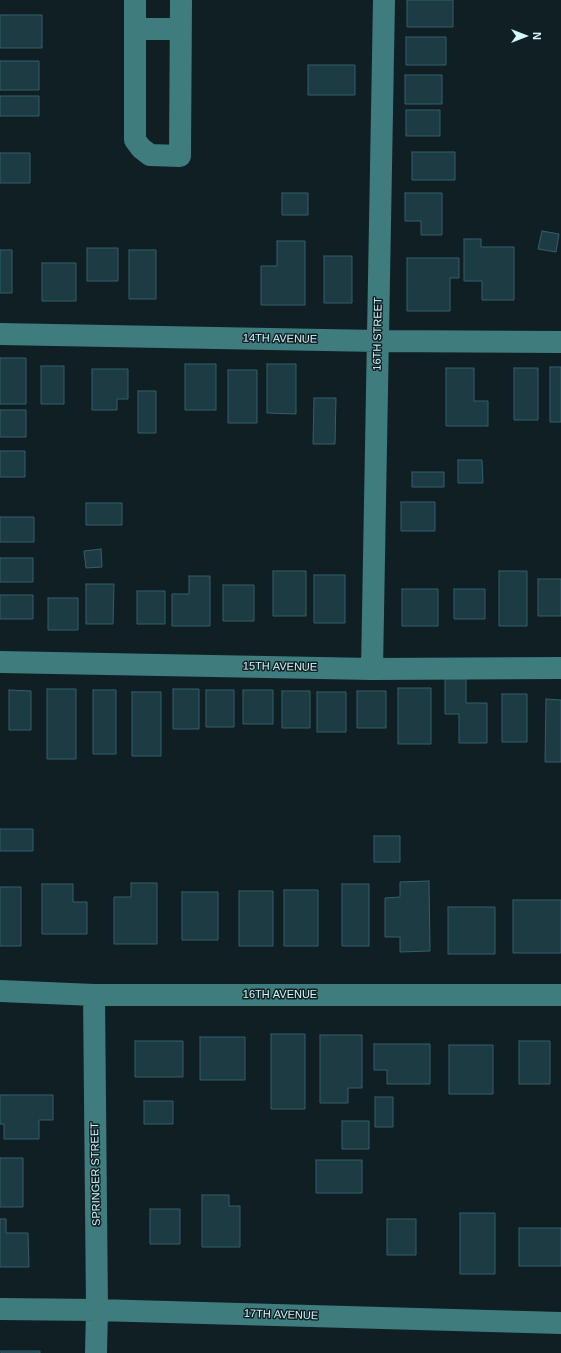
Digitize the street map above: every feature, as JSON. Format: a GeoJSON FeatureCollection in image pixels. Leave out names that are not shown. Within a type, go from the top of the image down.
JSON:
{"type":"FeatureCollection","features":[{"type":"Feature","properties":{"kind":"street"},"geometry":{"type":"LineString","coordinates":[[135,0],[135,140],[141,148],[150,155],[180,156],[181,0]]}},
{"type":"Feature","properties":{"kind":"street","name":"16TH STREET"},"geometry":{"type":"LineString","coordinates":[[372,669],[384,0]]}},
{"type":"Feature","properties":{"kind":"street"},"geometry":{"type":"LineString","coordinates":[[135,28],[180,28]]}},
{"type":"Feature","properties":{"kind":"street","name":"14TH AVENUE"},"geometry":{"type":"LineString","coordinates":[[0,334],[378,341],[561,342]]}},
{"type":"Feature","properties":{"kind":"street","name":"15TH AVENUE"},"geometry":{"type":"LineString","coordinates":[[0,662],[372,669],[561,668]]}},
{"type":"Feature","properties":{"kind":"street","name":"16TH AVENUE"},"geometry":{"type":"LineString","coordinates":[[0,991],[94,994],[561,995]]}},
{"type":"Feature","properties":{"kind":"street","name":"SPRINGER STREET"},"geometry":{"type":"LineString","coordinates":[[94,994],[97,1310],[96,1353]]}},
{"type":"Feature","properties":{"kind":"street","name":"17TH AVENUE"},"geometry":{"type":"LineString","coordinates":[[0,1309],[97,1310],[561,1323]]}},
{"type":"Feature","properties":{"kind":"building"},"geometry":{"type":"Polygon","coordinates":[[[407,0],[453,0],[453,27],[407,27],[407,0]]]}},
{"type":"Feature","properties":{"kind":"building"},"geometry":{"type":"Polygon","coordinates":[[[0,15],[42,15],[42,48],[0,48],[0,15]]]}},
{"type":"Feature","properties":{"kind":"building"},"geometry":{"type":"Polygon","coordinates":[[[406,37],[446,37],[446,65],[406,65],[406,37]]]}},
{"type":"Feature","properties":{"kind":"building"},"geometry":{"type":"Polygon","coordinates":[[[0,61],[39,61],[39,90],[0,90],[0,61]]]}},
{"type":"Feature","properties":{"kind":"building"},"geometry":{"type":"Polygon","coordinates":[[[308,65],[355,65],[355,95],[308,95],[308,65]]]}},
{"type":"Feature","properties":{"kind":"building"},"geometry":{"type":"Polygon","coordinates":[[[405,75],[442,75],[442,104],[405,104],[405,75]]]}},
{"type":"Feature","properties":{"kind":"building"},"geometry":{"type":"Polygon","coordinates":[[[0,96],[39,96],[39,116],[0,116],[0,96]]]}},
{"type":"Feature","properties":{"kind":"building"},"geometry":{"type":"Polygon","coordinates":[[[406,110],[440,110],[440,136],[406,136],[406,110]]]}},
{"type":"Feature","properties":{"kind":"building"},"geometry":{"type":"Polygon","coordinates":[[[412,152],[455,152],[455,180],[412,180],[412,152]]]}},
{"type":"Feature","properties":{"kind":"building"},"geometry":{"type":"Polygon","coordinates":[[[0,153],[30,153],[30,183],[0,183],[0,153]]]}},
{"type":"Feature","properties":{"kind":"building"},"geometry":{"type":"Polygon","coordinates":[[[282,193],[308,193],[308,215],[282,215],[282,193]]]}},
{"type":"Feature","properties":{"kind":"building"},"geometry":{"type":"Polygon","coordinates":[[[405,193],[442,193],[442,235],[421,235],[421,221],[405,221],[405,193]]]}},
{"type":"Feature","properties":{"kind":"building"},"geometry":{"type":"Polygon","coordinates":[[[542,231],[559,234],[556,252],[538,249],[542,231]]]}},
{"type":"Feature","properties":{"kind":"building"},"geometry":{"type":"Polygon","coordinates":[[[464,239],[481,239],[481,247],[514,247],[514,300],[482,300],[482,281],[464,281],[464,239]]]}},
{"type":"Feature","properties":{"kind":"building"},"geometry":{"type":"Polygon","coordinates":[[[277,241],[305,241],[305,305],[261,305],[261,266],[277,266],[277,241]]]}},
{"type":"Feature","properties":{"kind":"building"},"geometry":{"type":"Polygon","coordinates":[[[87,248],[118,248],[118,281],[87,281],[87,248]]]}},
{"type":"Feature","properties":{"kind":"building"},"geometry":{"type":"Polygon","coordinates":[[[0,250],[12,250],[12,293],[0,293],[0,250]]]}},
{"type":"Feature","properties":{"kind":"building"},"geometry":{"type":"Polygon","coordinates":[[[129,250],[156,250],[156,299],[129,299],[129,250]]]}},
{"type":"Feature","properties":{"kind":"building"},"geometry":{"type":"Polygon","coordinates":[[[324,256],[352,256],[352,303],[324,303],[324,256]]]}},
{"type":"Feature","properties":{"kind":"building"},"geometry":{"type":"Polygon","coordinates":[[[407,258],[459,258],[459,278],[450,278],[450,311],[407,311],[407,258]]]}},
{"type":"Feature","properties":{"kind":"building"},"geometry":{"type":"Polygon","coordinates":[[[42,263],[76,263],[76,301],[42,301],[42,263]]]}},
{"type":"Feature","properties":{"kind":"building"},"geometry":{"type":"Polygon","coordinates":[[[0,358],[26,358],[26,404],[0,404],[0,358]]]}},
{"type":"Feature","properties":{"kind":"building"},"geometry":{"type":"Polygon","coordinates":[[[185,364],[216,364],[216,410],[185,410],[185,364]]]}},
{"type":"Feature","properties":{"kind":"building"},"geometry":{"type":"Polygon","coordinates":[[[267,364],[296,364],[296,414],[267,413],[267,364]]]}},
{"type":"Feature","properties":{"kind":"building"},"geometry":{"type":"Polygon","coordinates":[[[41,366],[64,366],[64,404],[41,404],[41,366]]]}},
{"type":"Feature","properties":{"kind":"building"},"geometry":{"type":"Polygon","coordinates":[[[550,367],[561,367],[561,422],[550,422],[550,367]]]}},
{"type":"Feature","properties":{"kind":"building"},"geometry":{"type":"Polygon","coordinates":[[[446,368],[474,368],[474,401],[488,401],[488,426],[446,426],[446,368]]]}},
{"type":"Feature","properties":{"kind":"building"},"geometry":{"type":"Polygon","coordinates":[[[514,368],[538,368],[538,420],[514,420],[514,368]]]}},
{"type":"Feature","properties":{"kind":"building"},"geometry":{"type":"Polygon","coordinates":[[[92,369],[128,369],[128,399],[117,399],[117,410],[92,410],[92,369]]]}},
{"type":"Feature","properties":{"kind":"building"},"geometry":{"type":"Polygon","coordinates":[[[228,370],[257,370],[257,423],[228,423],[228,370]]]}},
{"type":"Feature","properties":{"kind":"building"},"geometry":{"type":"Polygon","coordinates":[[[138,391],[156,391],[156,433],[138,433],[138,391]]]}},
{"type":"Feature","properties":{"kind":"building"},"geometry":{"type":"Polygon","coordinates":[[[314,398],[336,398],[335,444],[313,444],[314,398]]]}},
{"type":"Feature","properties":{"kind":"building"},"geometry":{"type":"Polygon","coordinates":[[[0,410],[26,410],[26,437],[0,437],[0,410]]]}},
{"type":"Feature","properties":{"kind":"building"},"geometry":{"type":"Polygon","coordinates":[[[0,451],[25,451],[25,477],[0,477],[0,451]]]}},
{"type":"Feature","properties":{"kind":"building"},"geometry":{"type":"Polygon","coordinates":[[[458,460],[482,460],[483,483],[458,483],[458,460]]]}},
{"type":"Feature","properties":{"kind":"building"},"geometry":{"type":"Polygon","coordinates":[[[412,472],[444,472],[444,487],[412,487],[412,472]]]}},
{"type":"Feature","properties":{"kind":"building"},"geometry":{"type":"Polygon","coordinates":[[[401,502],[435,502],[435,531],[401,531],[401,502]]]}},
{"type":"Feature","properties":{"kind":"building"},"geometry":{"type":"Polygon","coordinates":[[[86,503],[122,503],[122,525],[86,525],[86,503]]]}},
{"type":"Feature","properties":{"kind":"building"},"geometry":{"type":"Polygon","coordinates":[[[0,517],[34,517],[34,542],[0,542],[0,517]]]}},
{"type":"Feature","properties":{"kind":"building"},"geometry":{"type":"Polygon","coordinates":[[[101,549],[102,567],[86,568],[84,551],[101,549]]]}},
{"type":"Feature","properties":{"kind":"building"},"geometry":{"type":"Polygon","coordinates":[[[0,558],[33,558],[33,582],[0,582],[0,558]]]}},
{"type":"Feature","properties":{"kind":"building"},"geometry":{"type":"Polygon","coordinates":[[[273,571],[306,571],[306,616],[273,616],[273,571]]]}},
{"type":"Feature","properties":{"kind":"building"},"geometry":{"type":"Polygon","coordinates":[[[499,571],[527,571],[527,626],[499,626],[499,571]]]}},
{"type":"Feature","properties":{"kind":"building"},"geometry":{"type":"Polygon","coordinates":[[[314,575],[345,575],[345,623],[314,623],[314,575]]]}},
{"type":"Feature","properties":{"kind":"building"},"geometry":{"type":"Polygon","coordinates":[[[189,576],[210,576],[210,626],[172,626],[172,594],[189,594],[189,576]]]}},
{"type":"Feature","properties":{"kind":"building"},"geometry":{"type":"Polygon","coordinates":[[[538,579],[561,579],[561,616],[538,616],[538,579]]]}},
{"type":"Feature","properties":{"kind":"building"},"geometry":{"type":"Polygon","coordinates":[[[86,584],[114,584],[113,624],[86,624],[86,584]]]}},
{"type":"Feature","properties":{"kind":"building"},"geometry":{"type":"Polygon","coordinates":[[[223,585],[254,585],[254,621],[223,621],[223,585]]]}},
{"type":"Feature","properties":{"kind":"building"},"geometry":{"type":"Polygon","coordinates":[[[402,589],[438,589],[438,626],[402,626],[402,589]]]}},
{"type":"Feature","properties":{"kind":"building"},"geometry":{"type":"Polygon","coordinates":[[[454,589],[485,589],[485,619],[454,619],[454,589]]]}},
{"type":"Feature","properties":{"kind":"building"},"geometry":{"type":"Polygon","coordinates":[[[137,591],[165,591],[165,624],[137,624],[137,591]]]}},
{"type":"Feature","properties":{"kind":"building"},"geometry":{"type":"Polygon","coordinates":[[[0,595],[33,595],[33,619],[0,619],[0,595]]]}},
{"type":"Feature","properties":{"kind":"building"},"geometry":{"type":"Polygon","coordinates":[[[48,598],[78,598],[78,630],[48,630],[48,598]]]}},
{"type":"Feature","properties":{"kind":"building"},"geometry":{"type":"Polygon","coordinates":[[[445,677],[466,677],[466,703],[487,703],[487,743],[459,743],[459,714],[445,714],[445,677]]]}},
{"type":"Feature","properties":{"kind":"building"},"geometry":{"type":"Polygon","coordinates":[[[398,688],[431,688],[431,744],[398,744],[398,688]]]}},
{"type":"Feature","properties":{"kind":"building"},"geometry":{"type":"Polygon","coordinates":[[[47,689],[76,689],[76,759],[47,759],[47,689]]]}},
{"type":"Feature","properties":{"kind":"building"},"geometry":{"type":"Polygon","coordinates":[[[173,689],[199,689],[199,729],[173,729],[173,689]]]}},
{"type":"Feature","properties":{"kind":"building"},"geometry":{"type":"Polygon","coordinates":[[[9,690],[31,691],[31,730],[9,730],[9,690]]]}},
{"type":"Feature","properties":{"kind":"building"},"geometry":{"type":"Polygon","coordinates":[[[93,690],[116,690],[116,754],[93,754],[93,690]]]}},
{"type":"Feature","properties":{"kind":"building"},"geometry":{"type":"Polygon","coordinates":[[[206,690],[234,690],[234,727],[206,727],[206,690]]]}},
{"type":"Feature","properties":{"kind":"building"},"geometry":{"type":"Polygon","coordinates":[[[243,690],[273,690],[273,724],[243,724],[243,690]]]}},
{"type":"Feature","properties":{"kind":"building"},"geometry":{"type":"Polygon","coordinates":[[[282,691],[310,691],[310,728],[282,728],[282,691]]]}},
{"type":"Feature","properties":{"kind":"building"},"geometry":{"type":"Polygon","coordinates":[[[357,691],[386,691],[386,728],[357,728],[357,691]]]}},
{"type":"Feature","properties":{"kind":"building"},"geometry":{"type":"Polygon","coordinates":[[[132,692],[161,692],[161,756],[132,756],[132,692]]]}},
{"type":"Feature","properties":{"kind":"building"},"geometry":{"type":"Polygon","coordinates":[[[317,692],[346,692],[346,732],[317,732],[317,692]]]}},
{"type":"Feature","properties":{"kind":"building"},"geometry":{"type":"Polygon","coordinates":[[[502,694],[527,694],[527,742],[502,742],[502,694]]]}},
{"type":"Feature","properties":{"kind":"building"},"geometry":{"type":"Polygon","coordinates":[[[546,699],[561,700],[561,762],[545,762],[546,699]]]}},
{"type":"Feature","properties":{"kind":"building"},"geometry":{"type":"Polygon","coordinates":[[[0,829],[33,829],[33,851],[0,851],[0,829]]]}},
{"type":"Feature","properties":{"kind":"building"},"geometry":{"type":"Polygon","coordinates":[[[374,836],[400,836],[400,862],[374,862],[374,836]]]}},
{"type":"Feature","properties":{"kind":"building"},"geometry":{"type":"Polygon","coordinates":[[[429,881],[430,951],[400,952],[400,937],[385,937],[385,898],[400,897],[400,882],[429,881]]]}},
{"type":"Feature","properties":{"kind":"building"},"geometry":{"type":"Polygon","coordinates":[[[131,883],[157,883],[157,944],[114,944],[114,897],[131,897],[131,883]]]}},
{"type":"Feature","properties":{"kind":"building"},"geometry":{"type":"Polygon","coordinates":[[[42,884],[73,884],[73,902],[87,902],[87,934],[42,934],[42,884]]]}},
{"type":"Feature","properties":{"kind":"building"},"geometry":{"type":"Polygon","coordinates":[[[342,884],[369,884],[369,946],[342,946],[342,884]]]}},
{"type":"Feature","properties":{"kind":"building"},"geometry":{"type":"Polygon","coordinates":[[[0,887],[21,887],[21,946],[0,946],[0,887]]]}},
{"type":"Feature","properties":{"kind":"building"},"geometry":{"type":"Polygon","coordinates":[[[284,890],[318,890],[318,946],[284,946],[284,890]]]}},
{"type":"Feature","properties":{"kind":"building"},"geometry":{"type":"Polygon","coordinates":[[[239,891],[273,891],[273,946],[239,946],[239,891]]]}},
{"type":"Feature","properties":{"kind":"building"},"geometry":{"type":"Polygon","coordinates":[[[182,892],[218,892],[218,940],[182,940],[182,892]]]}},
{"type":"Feature","properties":{"kind":"building"},"geometry":{"type":"Polygon","coordinates":[[[513,900],[561,900],[561,953],[513,953],[513,900]]]}},
{"type":"Feature","properties":{"kind":"building"},"geometry":{"type":"Polygon","coordinates":[[[448,907],[495,907],[495,954],[448,954],[448,907]]]}},
{"type":"Feature","properties":{"kind":"building"},"geometry":{"type":"Polygon","coordinates":[[[271,1034],[305,1034],[305,1109],[271,1109],[271,1034]]]}},
{"type":"Feature","properties":{"kind":"building"},"geometry":{"type":"Polygon","coordinates":[[[320,1035],[362,1035],[362,1088],[348,1088],[348,1103],[320,1103],[320,1035]]]}},
{"type":"Feature","properties":{"kind":"building"},"geometry":{"type":"Polygon","coordinates":[[[200,1037],[245,1037],[245,1080],[200,1080],[200,1037]]]}},
{"type":"Feature","properties":{"kind":"building"},"geometry":{"type":"Polygon","coordinates":[[[135,1041],[183,1041],[183,1077],[135,1077],[135,1041]]]}},
{"type":"Feature","properties":{"kind":"building"},"geometry":{"type":"Polygon","coordinates":[[[519,1041],[550,1041],[550,1084],[519,1084],[519,1041]]]}},
{"type":"Feature","properties":{"kind":"building"},"geometry":{"type":"Polygon","coordinates":[[[374,1044],[430,1044],[430,1084],[387,1084],[387,1070],[374,1070],[374,1044]]]}},
{"type":"Feature","properties":{"kind":"building"},"geometry":{"type":"Polygon","coordinates":[[[449,1045],[493,1045],[493,1094],[449,1094],[449,1045]]]}},
{"type":"Feature","properties":{"kind":"building"},"geometry":{"type":"Polygon","coordinates":[[[0,1095],[53,1095],[53,1120],[39,1120],[39,1139],[4,1139],[4,1124],[0,1124],[0,1095]]]}},
{"type":"Feature","properties":{"kind":"building"},"geometry":{"type":"Polygon","coordinates":[[[375,1097],[393,1097],[393,1127],[375,1127],[375,1097]]]}},
{"type":"Feature","properties":{"kind":"building"},"geometry":{"type":"Polygon","coordinates":[[[144,1101],[173,1101],[173,1124],[144,1124],[144,1101]]]}},
{"type":"Feature","properties":{"kind":"building"},"geometry":{"type":"Polygon","coordinates":[[[342,1121],[369,1121],[369,1149],[342,1149],[342,1121]]]}},
{"type":"Feature","properties":{"kind":"building"},"geometry":{"type":"Polygon","coordinates":[[[0,1158],[23,1158],[23,1207],[0,1207],[0,1158]]]}},
{"type":"Feature","properties":{"kind":"building"},"geometry":{"type":"Polygon","coordinates":[[[316,1160],[362,1160],[362,1193],[316,1193],[316,1160]]]}},
{"type":"Feature","properties":{"kind":"building"},"geometry":{"type":"Polygon","coordinates":[[[202,1195],[229,1195],[229,1206],[240,1206],[240,1247],[202,1247],[202,1195]]]}},
{"type":"Feature","properties":{"kind":"building"},"geometry":{"type":"Polygon","coordinates":[[[150,1209],[180,1209],[180,1244],[150,1244],[150,1209]]]}},
{"type":"Feature","properties":{"kind":"building"},"geometry":{"type":"Polygon","coordinates":[[[460,1213],[495,1213],[495,1274],[460,1274],[460,1213]]]}},
{"type":"Feature","properties":{"kind":"building"},"geometry":{"type":"Polygon","coordinates":[[[0,1219],[6,1219],[6,1233],[28,1233],[29,1267],[0,1267],[0,1219]]]}},
{"type":"Feature","properties":{"kind":"building"},"geometry":{"type":"Polygon","coordinates":[[[387,1219],[416,1219],[416,1255],[387,1255],[387,1219]]]}},
{"type":"Feature","properties":{"kind":"building"},"geometry":{"type":"Polygon","coordinates":[[[519,1228],[561,1228],[561,1266],[519,1266],[519,1228]]]}},
{"type":"Feature","properties":{"kind":"building"},"geometry":{"type":"Polygon","coordinates":[[[1,1351],[40,1351],[40,1353],[1,1353],[1,1351]]]}}]}
